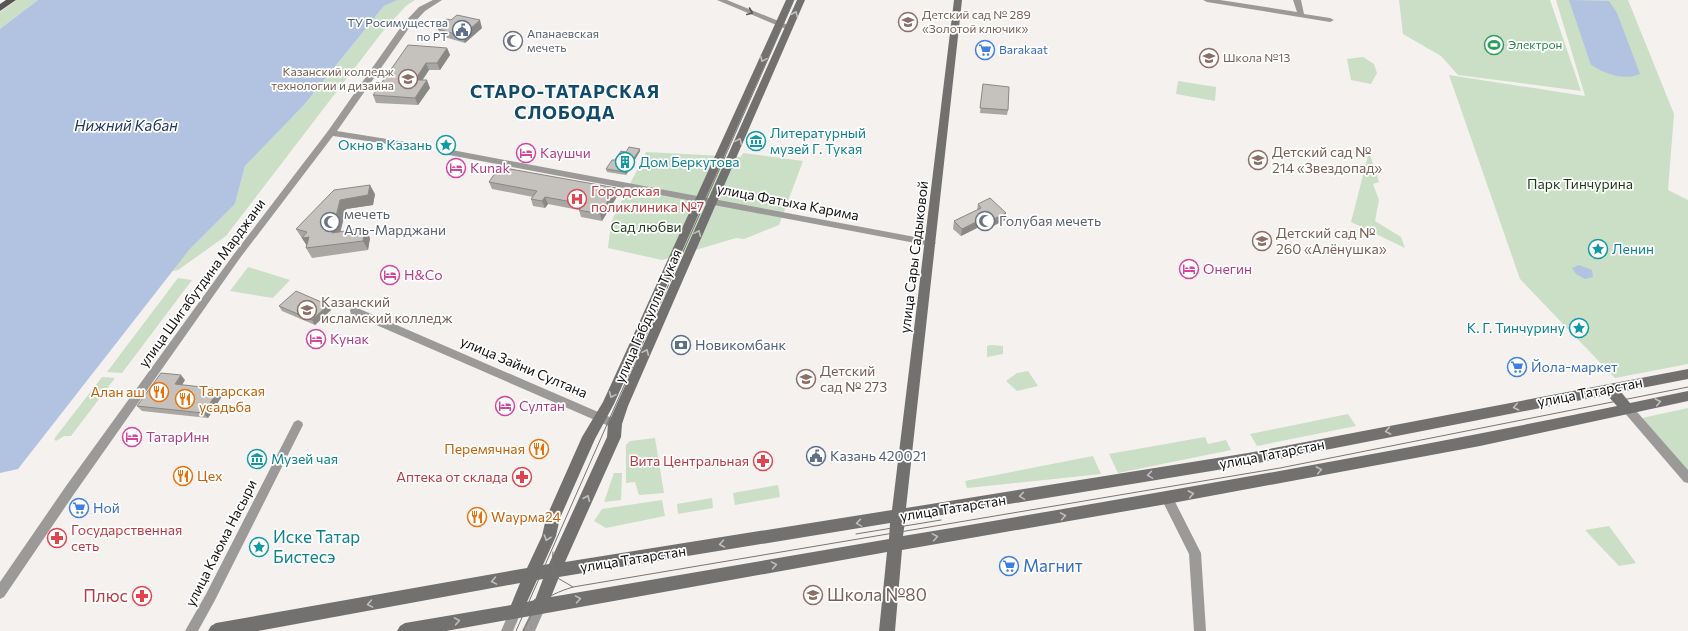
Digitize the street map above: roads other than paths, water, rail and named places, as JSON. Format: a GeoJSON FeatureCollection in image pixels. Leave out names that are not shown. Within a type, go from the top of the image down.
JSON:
{"type":"FeatureCollection","features":[{"type":"Feature","properties":{"kind":"main road"},"geometry":{"type":"LineString","coordinates":[[0,3],[4,0]]}},
{"type":"Feature","properties":{"kind":"main road"},"geometry":{"type":"LineString","coordinates":[[0,8],[12,0]]}},
{"type":"Feature","properties":{"kind":"main road","name":"улица Габдуллы Тукая"},"geometry":{"type":"LineString","coordinates":[[784,25],[790,0]]}},
{"type":"Feature","properties":{"kind":"main road","name":"улица Габдуллы Тукая"},"geometry":{"type":"LineString","coordinates":[[540,606],[553,571],[614,437],[615,424],[706,201],[784,25],[801,0]]}},
{"type":"Feature","properties":{"kind":"main road","name":"улица Сары Садыковой"},"geometry":{"type":"LineString","coordinates":[[887,631],[898,517],[958,0]]}},
{"type":"Feature","properties":{"kind":"main road","name":"улица Габдуллы Тукая"},"geometry":{"type":"LineString","coordinates":[[516,610],[549,536],[552,518],[589,437],[601,417],[706,201]]}},
{"type":"Feature","properties":{"kind":"main road","name":"улица Татарстан"},"geometry":{"type":"LineString","coordinates":[[216,631],[532,574],[898,517],[1248,459],[1609,388],[1688,374]]}},
{"type":"Feature","properties":{"kind":"main road"},"geometry":{"type":"LineString","coordinates":[[1609,388],[1627,408]]}},
{"type":"Feature","properties":{"kind":"main road","name":"улица Татарстан"},"geometry":{"type":"LineString","coordinates":[[405,631],[516,610],[1167,498],[1480,440],[1688,396]]}},
{"type":"Feature","properties":{"kind":"street","name":"улица Шигабутдина Марджани"},"geometry":{"type":"LineString","coordinates":[[0,593],[70,490],[237,256],[331,132],[406,26],[422,9],[438,0]]}},
{"type":"Feature","properties":{"kind":"street"},"geometry":{"type":"LineString","coordinates":[[721,0],[784,25]]}},
{"type":"Feature","properties":{"kind":"street"},"geometry":{"type":"LineString","coordinates":[[1207,0],[1330,20]]}},
{"type":"Feature","properties":{"kind":"street"},"geometry":{"type":"LineString","coordinates":[[1297,0],[1301,15]]}},
{"type":"Feature","properties":{"kind":"street"},"geometry":{"type":"LineString","coordinates":[[331,132],[412,146]]}},
{"type":"Feature","properties":{"kind":"street","name":"улица Фатыха Карима"},"geometry":{"type":"LineString","coordinates":[[452,153],[931,243]]}},
{"type":"Feature","properties":{"kind":"street","name":"улица Зайни Султана"},"geometry":{"type":"LineString","coordinates":[[356,311],[615,424]]}},
{"type":"Feature","properties":{"kind":"street"},"geometry":{"type":"LineString","coordinates":[[1627,408],[1688,478]]}},
{"type":"Feature","properties":{"kind":"street","name":"улица Каюма Насыри"},"geometry":{"type":"LineString","coordinates":[[191,631],[210,598],[298,425]]}},
{"type":"Feature","properties":{"kind":"street"},"geometry":{"type":"LineString","coordinates":[[1167,498],[1195,553],[1200,631]]}},
{"type":"Feature","properties":{"kind":"street","name":"улица Габдуллы Тукая"},"geometry":{"type":"LineString","coordinates":[[528,631],[540,606]]}},
{"type":"Feature","properties":{"kind":"street","name":"улица Габдуллы Тукая"},"geometry":{"type":"LineString","coordinates":[[507,631],[516,610]]}},
{"type":"Feature","properties":{"kind":"water","name":"Нижний Кабан"},"geometry":{"type":"Polygon","coordinates":[[[38,0],[398,0],[384,6],[304,105],[245,166],[235,204],[189,250],[18,469],[0,473],[0,29],[38,0]]]}},
{"type":"Feature","properties":{"kind":"water"},"geometry":{"type":"Polygon","coordinates":[[[1569,0],[1609,1],[1617,13],[1640,74],[1627,77],[1615,76],[1591,65],[1569,0]]]}},
{"type":"Feature","properties":{"kind":"water"},"geometry":{"type":"Polygon","coordinates":[[[1579,265],[1592,270],[1593,277],[1585,279],[1576,274],[1572,268],[1579,265]]]}},
{"type":"Feature","properties":{"kind":"tram line"},"geometry":{"type":"LineString","coordinates":[[522,616],[794,0]]}},
{"type":"Feature","properties":{"kind":"tram line"},"geometry":{"type":"LineString","coordinates":[[573,587],[1280,468],[1688,387]]}},
{"type":"Feature","properties":{"kind":"tram line"},"geometry":{"type":"LineString","coordinates":[[856,534],[941,520]]}},
{"type":"Feature","properties":{"kind":"tram line"},"geometry":{"type":"LineString","coordinates":[[553,552],[552,565],[556,577],[573,587]]}},
{"type":"Feature","properties":{"kind":"tram line"},"geometry":{"type":"LineString","coordinates":[[523,631],[532,614],[542,602],[563,590],[573,587]]}},
{"type":"Feature","properties":{"kind":"tram line"},"geometry":{"type":"LineString","coordinates":[[522,616],[535,599]]}},
{"type":"Feature","properties":{"kind":"tram line"},"geometry":{"type":"LineString","coordinates":[[516,631],[522,616]]}},
{"type":"Feature","properties":{"kind":"place","name":"Детский сад № 289 «Золотой ключик»"},"geometry":{"type":"Point","coordinates":[908,22]}},
{"type":"Feature","properties":{"kind":"place","name":"ТУ Росимущества по РТ"},"geometry":{"type":"Point","coordinates":[462,30]}},
{"type":"Feature","properties":{"kind":"place","name":"Апанаевская мечеть"},"geometry":{"type":"Point","coordinates":[513,41]}},
{"type":"Feature","properties":{"kind":"place","name":"Электрон"},"geometry":{"type":"Point","coordinates":[1494,45]}},
{"type":"Feature","properties":{"kind":"place","name":"Barakaat"},"geometry":{"type":"Point","coordinates":[985,50]}},
{"type":"Feature","properties":{"kind":"place","name":"Школа №13"},"geometry":{"type":"Point","coordinates":[1209,58]}},
{"type":"Feature","properties":{"kind":"place","name":"Казанский колледж технологии и дизайна"},"geometry":{"type":"Point","coordinates":[408,79]}},
{"type":"Feature","properties":{"kind":"place","name":"Литературный музей Г. Тукая"},"geometry":{"type":"Point","coordinates":[756,141]}},
{"type":"Feature","properties":{"kind":"place","name":"Окно в Казань"},"geometry":{"type":"Point","coordinates":[446,145]}},
{"type":"Feature","properties":{"kind":"place","name":"Каушчи"},"geometry":{"type":"Point","coordinates":[526,153]}},
{"type":"Feature","properties":{"kind":"place","name":"Детский сад № 214 «Звездопад»"},"geometry":{"type":"Point","coordinates":[1258,160]}},
{"type":"Feature","properties":{"kind":"place","name":"Дом Беркутова"},"geometry":{"type":"Point","coordinates":[625,162]}},
{"type":"Feature","properties":{"kind":"place","name":"Kunak"},"geometry":{"type":"Point","coordinates":[456,168]}},
{"type":"Feature","properties":{"kind":"place","name":"Городская поликлиника №7"},"geometry":{"type":"Point","coordinates":[577,199]}},
{"type":"Feature","properties":{"kind":"place","name":"Голубая мечеть"},"geometry":{"type":"Point","coordinates":[985,221]}},
{"type":"Feature","properties":{"kind":"place","name":"мечеть Аль-Марджани"},"geometry":{"type":"Point","coordinates":[330,222]}},
{"type":"Feature","properties":{"kind":"place","name":"Детский сад № 260 «Алёнушка»"},"geometry":{"type":"Point","coordinates":[1262,241]}},
{"type":"Feature","properties":{"kind":"place","name":"Ленин"},"geometry":{"type":"Point","coordinates":[1598,249]}},
{"type":"Feature","properties":{"kind":"place","name":"Онегин"},"geometry":{"type":"Point","coordinates":[1189,269]}},
{"type":"Feature","properties":{"kind":"place","name":"H&Co"},"geometry":{"type":"Point","coordinates":[390,275]}},
{"type":"Feature","properties":{"kind":"place","name":"Казанский исламский колледж"},"geometry":{"type":"Point","coordinates":[307,310]}},
{"type":"Feature","properties":{"kind":"place","name":"К. Г. Тинчурину"},"geometry":{"type":"Point","coordinates":[1579,328]}},
{"type":"Feature","properties":{"kind":"place","name":"Кунак"},"geometry":{"type":"Point","coordinates":[316,339]}},
{"type":"Feature","properties":{"kind":"place","name":"Новикомбанк"},"geometry":{"type":"Point","coordinates":[681,345]}},
{"type":"Feature","properties":{"kind":"place","name":"Йола-маркет"},"geometry":{"type":"Point","coordinates":[1517,367]}},
{"type":"Feature","properties":{"kind":"place","name":"Детский сад № 273"},"geometry":{"type":"Point","coordinates":[806,379]}},
{"type":"Feature","properties":{"kind":"place","name":"Алан аш"},"geometry":{"type":"Point","coordinates":[159,392]}},
{"type":"Feature","properties":{"kind":"place","name":"Татарская усадьба"},"geometry":{"type":"Point","coordinates":[185,399]}},
{"type":"Feature","properties":{"kind":"place","name":"Султан"},"geometry":{"type":"Point","coordinates":[505,406]}},
{"type":"Feature","properties":{"kind":"place","name":"ТатарИнн"},"geometry":{"type":"Point","coordinates":[132,437]}},
{"type":"Feature","properties":{"kind":"place","name":"Перемячная"},"geometry":{"type":"Point","coordinates":[539,449]}},
{"type":"Feature","properties":{"kind":"place","name":"Казань 420021"},"geometry":{"type":"Point","coordinates":[816,456]}},
{"type":"Feature","properties":{"kind":"place","name":"Музей чая"},"geometry":{"type":"Point","coordinates":[257,459]}},
{"type":"Feature","properties":{"kind":"place","name":"Вита Центральная"},"geometry":{"type":"Point","coordinates":[763,461]}},
{"type":"Feature","properties":{"kind":"place","name":"Цех"},"geometry":{"type":"Point","coordinates":[183,476]}},
{"type":"Feature","properties":{"kind":"place","name":"Аптека от склада"},"geometry":{"type":"Point","coordinates":[522,477]}},
{"type":"Feature","properties":{"kind":"place","name":"Ной"},"geometry":{"type":"Point","coordinates":[79,508]}},
{"type":"Feature","properties":{"kind":"place","name":"Wаурма24"},"geometry":{"type":"Point","coordinates":[477,517]}},
{"type":"Feature","properties":{"kind":"place","name":"Государственная сеть"},"geometry":{"type":"Point","coordinates":[57,538]}},
{"type":"Feature","properties":{"kind":"place","name":"Иске Татар Бистесэ"},"geometry":{"type":"Point","coordinates":[259,547]}},
{"type":"Feature","properties":{"kind":"place","name":"Магнит"},"geometry":{"type":"Point","coordinates":[1009,566]}},
{"type":"Feature","properties":{"kind":"place","name":"Школа №80"},"geometry":{"type":"Point","coordinates":[813,595]}},
{"type":"Feature","properties":{"kind":"place","name":"Плюс"},"geometry":{"type":"Point","coordinates":[142,596]}},
{"type":"Feature","properties":{"kind":"district","name":"СТАРО-ТАТАРСКАЯ СЛОБОДА"},"geometry":{"type":"Point","coordinates":[565,102]}},
{"type":"Feature","properties":{"kind":"park label","name":"Парк Тинчурина"},"geometry":{"type":"Point","coordinates":[1580,184]}},
{"type":"Feature","properties":{"kind":"park label","name":"Сад любви"},"geometry":{"type":"Point","coordinates":[646,227]}}]}
